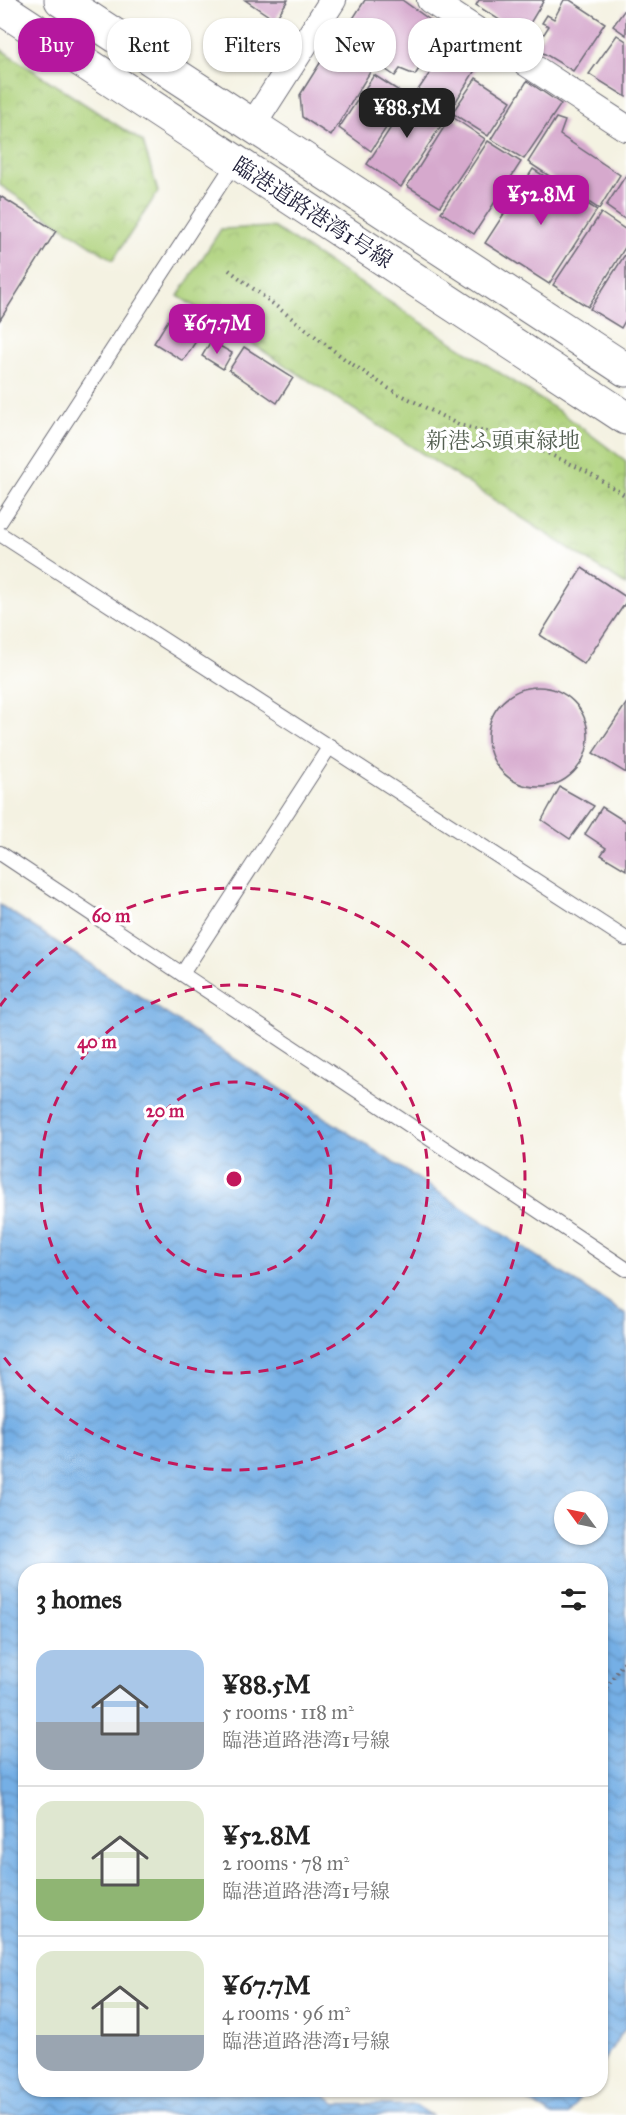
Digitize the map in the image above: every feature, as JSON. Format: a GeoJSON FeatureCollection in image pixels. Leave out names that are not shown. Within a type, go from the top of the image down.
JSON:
{"type":"FeatureCollection","features":[{"type":"Feature","properties":{"kind":"street","name":"臨港道路港湾1号線"},"geometry":{"type":"LineString","coordinates":[[61,0],[626,370]]}},
{"type":"Feature","properties":{"kind":"street"},"geometry":{"type":"LineString","coordinates":[[252,126],[333,0]]}},
{"type":"Feature","properties":{"kind":"street"},"geometry":{"type":"LineString","coordinates":[[430,0],[626,128]]}},
{"type":"Feature","properties":{"kind":"street","name":"臨港道路港湾1号線"},"geometry":{"type":"LineString","coordinates":[[0,7],[626,418]]}},
{"type":"Feature","properties":{"kind":"lane"},"geometry":{"type":"LineString","coordinates":[[0,522],[235,161]]}},
{"type":"Feature","properties":{"kind":"lane"},"geometry":{"type":"LineString","coordinates":[[0,534],[626,939]]}},
{"type":"Feature","properties":{"kind":"lane"},"geometry":{"type":"LineString","coordinates":[[182,974],[330,746]]}},
{"type":"Feature","properties":{"kind":"lane"},"geometry":{"type":"LineString","coordinates":[[0,853],[626,1269]]}},
{"type":"Feature","properties":{"kind":"path"},"geometry":{"type":"LineString","coordinates":[[230,270],[346,360],[388,388],[459,426],[503,436],[588,472],[626,496]]}},
{"type":"Feature","properties":{"kind":"path"},"geometry":{"type":"LineString","coordinates":[[608,1686],[626,1658]]}},
{"type":"Feature","properties":{"kind":"green space"},"geometry":{"type":"Polygon","coordinates":[[[0,49],[18,61],[18,72],[35,72],[143,142],[158,192],[113,260],[0,185],[0,49]]]}},
{"type":"Feature","properties":{"kind":"green space","name":"新港ふ頭東緑地"},"geometry":{"type":"Polygon","coordinates":[[[273,227],[562,413],[626,461],[626,585],[178,296],[221,229],[273,227]]]}},
{"type":"Feature","properties":{"kind":"water"},"geometry":{"type":"Polygon","coordinates":[[[0,905],[626,1315],[626,2027],[608,2054],[608,1563],[18,1563],[18,2097],[327,2097],[335,2104],[415,2105],[431,2115],[0,2115],[0,905]]]}},
{"type":"Feature","properties":{"kind":"water"},"geometry":{"type":"Polygon","coordinates":[[[522,2097],[580,2097],[568,2115],[551,2115],[522,2097]]]}},
{"type":"Feature","properties":{"kind":"building"},"geometry":{"type":"Polygon","coordinates":[[[245,0],[288,0],[276,18],[272,18],[245,0]]]}},
{"type":"Feature","properties":{"kind":"building"},"geometry":{"type":"Polygon","coordinates":[[[365,0],[402,0],[427,18],[408,18],[408,72],[417,72],[415,75],[400,69],[395,76],[389,72],[396,72],[396,18],[353,18],[365,0]]]}},
{"type":"Feature","properties":{"kind":"building"},"geometry":{"type":"Polygon","coordinates":[[[479,0],[544,0],[533,18],[496,18],[476,5],[479,0]]]}},
{"type":"Feature","properties":{"kind":"building"},"geometry":{"type":"Polygon","coordinates":[[[564,0],[570,0],[605,23],[573,71],[544,53],[544,34],[549,26],[544,24],[544,20],[547,15],[554,19],[564,0]]]}},
{"type":"Feature","properties":{"kind":"building"},"geometry":{"type":"Polygon","coordinates":[[[626,8],[626,35],[613,26],[626,8]]]}},
{"type":"Feature","properties":{"kind":"building"},"geometry":{"type":"Polygon","coordinates":[[[617,35],[626,41],[626,97],[589,74],[617,35]]]}},
{"type":"Feature","properties":{"kind":"building"},"geometry":{"type":"Polygon","coordinates":[[[314,72],[370,72],[331,136],[302,117],[300,95],[314,72]]]}},
{"type":"Feature","properties":{"kind":"building"},"geometry":{"type":"Polygon","coordinates":[[[430,72],[474,72],[450,111],[418,90],[430,72]]]}},
{"type":"Feature","properties":{"kind":"building"},"geometry":{"type":"Polygon","coordinates":[[[374,75],[407,96],[371,151],[339,128],[374,75]]]}},
{"type":"Feature","properties":{"kind":"building"},"geometry":{"type":"Polygon","coordinates":[[[476,78],[511,101],[488,136],[452,113],[476,78]]]}},
{"type":"Feature","properties":{"kind":"building"},"geometry":{"type":"Polygon","coordinates":[[[527,81],[561,104],[524,159],[491,139],[527,81]]]}},
{"type":"Feature","properties":{"kind":"building"},"geometry":{"type":"Polygon","coordinates":[[[414,92],[448,115],[401,187],[367,164],[414,92]]]}},
{"type":"Feature","properties":{"kind":"building"},"geometry":{"type":"Polygon","coordinates":[[[451,116],[485,139],[440,206],[407,186],[451,116]]]}},
{"type":"Feature","properties":{"kind":"building"},"geometry":{"type":"Polygon","coordinates":[[[556,118],[565,121],[560,135],[620,175],[599,209],[528,162],[556,118]]]}},
{"type":"Feature","properties":{"kind":"building"},"geometry":{"type":"Polygon","coordinates":[[[488,141],[521,162],[474,234],[441,212],[488,141]]]}},
{"type":"Feature","properties":{"kind":"building"},"geometry":{"type":"Polygon","coordinates":[[[533,169],[597,210],[549,284],[485,243],[533,169]]]}},
{"type":"Feature","properties":{"kind":"building"},"geometry":{"type":"Polygon","coordinates":[[[626,175],[626,220],[606,206],[626,175]]]}},
{"type":"Feature","properties":{"kind":"building"},"geometry":{"type":"Polygon","coordinates":[[[0,196],[56,231],[0,320],[0,196]]]}},
{"type":"Feature","properties":{"kind":"building"},"geometry":{"type":"Polygon","coordinates":[[[601,213],[626,230],[626,246],[588,307],[553,285],[601,213]]]}},
{"type":"Feature","properties":{"kind":"building"},"geometry":{"type":"Polygon","coordinates":[[[626,253],[626,319],[621,328],[590,309],[626,253]]]}},
{"type":"Feature","properties":{"kind":"building"},"geometry":{"type":"Polygon","coordinates":[[[177,306],[206,326],[183,361],[154,343],[177,306]]]}},
{"type":"Feature","properties":{"kind":"building"},"geometry":{"type":"Polygon","coordinates":[[[211,341],[232,353],[223,369],[202,356],[211,341]]]}},
{"type":"Feature","properties":{"kind":"building"},"geometry":{"type":"Polygon","coordinates":[[[244,347],[293,378],[277,403],[229,370],[244,347]]]}},
{"type":"Feature","properties":{"kind":"building"},"geometry":{"type":"Polygon","coordinates":[[[582,568],[626,597],[626,602],[584,664],[540,635],[582,568]]]}},
{"type":"Feature","properties":{"kind":"building"},"geometry":{"type":"Polygon","coordinates":[[[538,687],[557,691],[573,702],[584,718],[588,737],[584,756],[573,772],[557,783],[538,787],[519,783],[503,772],[492,756],[488,737],[492,718],[503,702],[519,691],[538,687]]]}},
{"type":"Feature","properties":{"kind":"building"},"geometry":{"type":"Polygon","coordinates":[[[626,704],[626,773],[593,753],[626,704]]]}},
{"type":"Feature","properties":{"kind":"building"},"geometry":{"type":"Polygon","coordinates":[[[560,787],[594,806],[570,839],[542,820],[560,787]]]}},
{"type":"Feature","properties":{"kind":"building"},"geometry":{"type":"Polygon","coordinates":[[[602,807],[626,822],[626,870],[601,855],[606,848],[585,834],[602,807]]]}}]}
